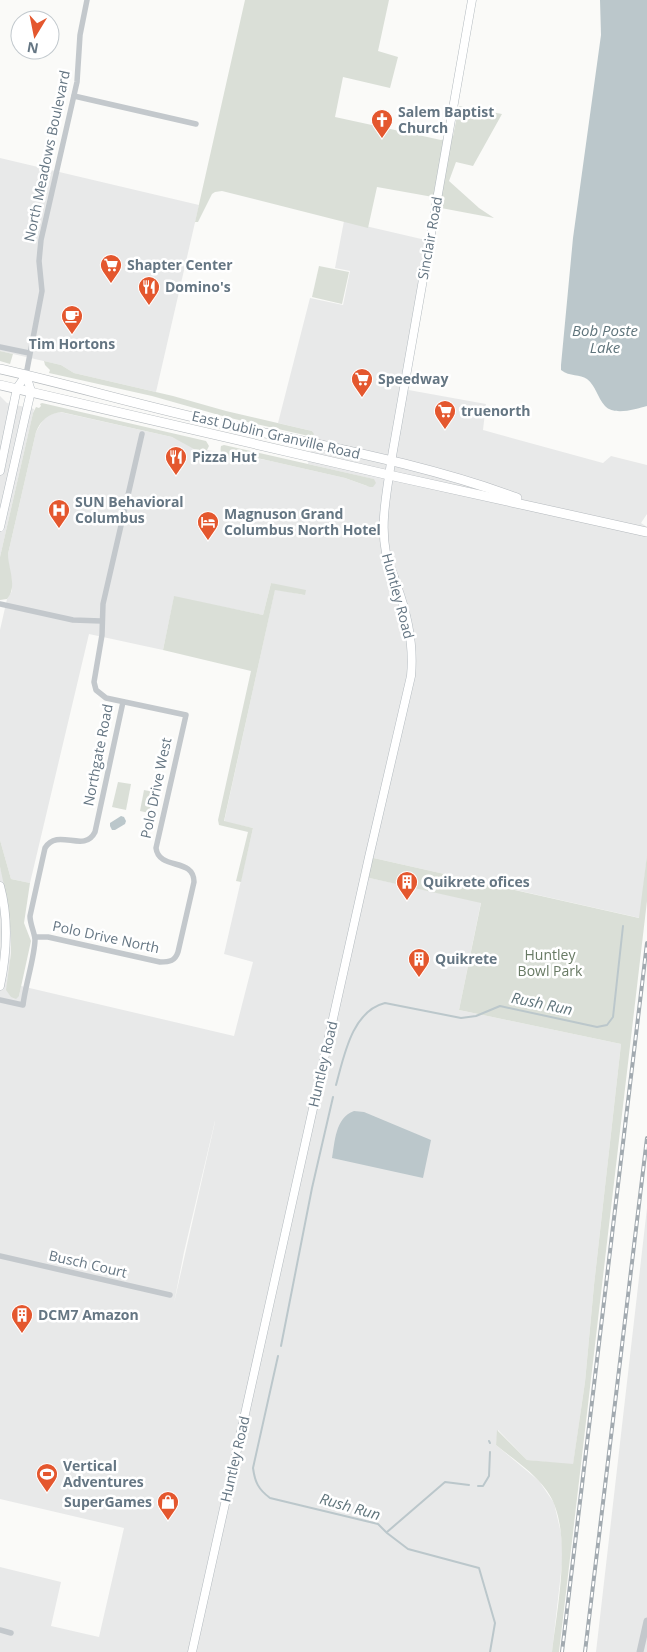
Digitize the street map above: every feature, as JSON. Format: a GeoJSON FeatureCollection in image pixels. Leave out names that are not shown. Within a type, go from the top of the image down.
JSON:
{"type":"FeatureCollection","features":[{"type":"Feature","properties":{"kind":"main road","name":"Sinclair Road"},"geometry":{"type":"LineString","coordinates":[[389,476],[472,0]]}},
{"type":"Feature","properties":{"kind":"main road","name":"East Dublin Granville Road"},"geometry":{"type":"LineString","coordinates":[[0,369],[218,423],[467,480],[550,510]]}},
{"type":"Feature","properties":{"kind":"main road"},"geometry":{"type":"LineString","coordinates":[[0,471],[17,388],[26,375]]}},
{"type":"Feature","properties":{"kind":"main road"},"geometry":{"type":"LineString","coordinates":[[0,528],[30,391],[26,375]]}},
{"type":"Feature","properties":{"kind":"main road","name":"East Dublin Granville Road"},"geometry":{"type":"LineString","coordinates":[[0,385],[389,476],[647,532]]}},
{"type":"Feature","properties":{"kind":"main road","name":"Huntley Road"},"geometry":{"type":"LineString","coordinates":[[192,1652],[411,676],[410,628],[389,565],[384,539],[384,518],[389,476]]}},
{"type":"Feature","properties":{"kind":"main road"},"geometry":{"type":"LineString","coordinates":[[0,886],[4,908],[6,950],[0,986]]}},
{"type":"Feature","properties":{"kind":"street","name":"North Meadows Boulevard"},"geometry":{"type":"LineString","coordinates":[[26,375],[42,291],[39,261],[41,240],[74,96],[79,66],[80,35],[87,0]]}},
{"type":"Feature","properties":{"kind":"street"},"geometry":{"type":"LineString","coordinates":[[74,96],[196,124]]}},
{"type":"Feature","properties":{"kind":"street"},"geometry":{"type":"LineString","coordinates":[[0,347],[29,353]]}},
{"type":"Feature","properties":{"kind":"street","name":"Northgate Road"},"geometry":{"type":"LineString","coordinates":[[0,1000],[23,1004],[35,938],[30,923],[30,916],[45,848],[55,839],[84,842],[93,836],[101,805],[123,702],[99,693],[94,686],[94,678],[102,635],[103,604],[142,434]]}},
{"type":"Feature","properties":{"kind":"street"},"geometry":{"type":"LineString","coordinates":[[0,604],[73,620],[101,622]]}},
{"type":"Feature","properties":{"kind":"street","name":"Polo Drive West"},"geometry":{"type":"LineString","coordinates":[[123,702],[186,715],[156,848],[157,854],[161,859],[188,868],[192,872],[194,879],[178,952],[172,961]]}},
{"type":"Feature","properties":{"kind":"street","name":"Polo Drive North"},"geometry":{"type":"LineString","coordinates":[[35,938],[48,937],[160,962],[172,961]]}},
{"type":"Feature","properties":{"kind":"street","name":"Busch Court"},"geometry":{"type":"LineString","coordinates":[[0,1256],[170,1295]]}},
{"type":"Feature","properties":{"kind":"street"},"geometry":{"type":"LineString","coordinates":[[640,1652],[647,1621]]}},
{"type":"Feature","properties":{"kind":"street"},"geometry":{"type":"LineString","coordinates":[[0,1630],[11,1633]]}},
{"type":"Feature","properties":{"kind":"shaded area"},"geometry":{"type":"Polygon","coordinates":[[[0,158],[199,205],[156,392],[74,373],[61,365],[0,351],[0,158]]]}},
{"type":"Feature","properties":{"kind":"shaded area"},"geometry":{"type":"Polygon","coordinates":[[[344,221],[430,241],[403,389],[486,404],[483,430],[603,463],[611,456],[647,465],[647,514],[641,523],[647,527],[647,855],[640,918],[369,857],[365,877],[481,902],[459,1010],[621,1044],[585,1382],[573,1465],[527,1460],[498,1430],[496,1445],[539,1481],[554,1503],[561,1533],[563,1555],[552,1652],[0,1652],[0,1567],[61,1582],[51,1626],[99,1637],[124,1528],[0,1499],[0,867],[5,883],[9,914],[11,935],[10,964],[19,996],[21,986],[234,1036],[253,962],[224,954],[253,828],[224,822],[275,589],[304,595],[271,583],[263,615],[174,597],[163,650],[89,634],[30,883],[11,879],[0,840],[0,630],[7,599],[12,591],[8,554],[36,432],[48,415],[60,412],[172,437],[203,451],[220,452],[222,456],[239,460],[254,458],[266,460],[345,478],[367,486],[373,479],[308,464],[314,435],[312,431],[278,423],[310,298],[343,305],[350,271],[335,268],[344,221]],[[215,1121],[184,1252],[174,1303],[215,1121]]]}},
{"type":"Feature","properties":{"kind":"shaded area"},"geometry":{"type":"Polygon","coordinates":[[[0,396],[7,403],[34,409],[0,557],[0,396]]]}},
{"type":"Feature","properties":{"kind":"shaded area"},"geometry":{"type":"Polygon","coordinates":[[[647,1208],[647,1652],[596,1652],[647,1208]]]}},
{"type":"Feature","properties":{"kind":"green space"},"geometry":{"type":"Polygon","coordinates":[[[245,0],[389,0],[378,51],[398,57],[390,88],[343,77],[335,117],[441,140],[453,136],[459,106],[502,114],[473,166],[456,162],[449,181],[479,208],[494,218],[441,208],[433,197],[377,187],[368,228],[222,191],[212,194],[198,222],[195,222],[245,0]]]}},
{"type":"Feature","properties":{"kind":"green space"},"geometry":{"type":"Polygon","coordinates":[[[319,266],[349,272],[342,304],[312,297],[319,266]]]}},
{"type":"Feature","properties":{"kind":"green space"},"geometry":{"type":"Polygon","coordinates":[[[0,351],[13,354],[10,364],[0,361],[0,351]]]}},
{"type":"Feature","properties":{"kind":"green space"},"geometry":{"type":"Polygon","coordinates":[[[44,361],[61,365],[74,373],[312,431],[314,434],[313,437],[226,417],[152,396],[49,373],[50,370],[44,361]]]}},
{"type":"Feature","properties":{"kind":"green space"},"geometry":{"type":"Polygon","coordinates":[[[42,403],[206,441],[209,446],[207,450],[200,451],[172,437],[61,412],[46,418],[36,432],[8,554],[12,589],[7,599],[0,600],[0,557],[33,413],[36,407],[39,408],[42,403]]]}},
{"type":"Feature","properties":{"kind":"green space"},"geometry":{"type":"Polygon","coordinates":[[[224,445],[374,479],[376,483],[373,487],[370,487],[345,478],[260,459],[227,459],[221,452],[221,446],[224,445]]]}},
{"type":"Feature","properties":{"kind":"green space"},"geometry":{"type":"Polygon","coordinates":[[[271,583],[306,590],[305,595],[275,590],[224,821],[253,828],[241,882],[236,881],[248,832],[219,825],[218,820],[251,671],[163,650],[174,596],[263,615],[271,583]]]}},
{"type":"Feature","properties":{"kind":"green space"},"geometry":{"type":"Polygon","coordinates":[[[118,782],[131,784],[126,810],[112,807],[118,782]]]}},
{"type":"Feature","properties":{"kind":"green space"},"geometry":{"type":"Polygon","coordinates":[[[144,790],[154,792],[149,813],[140,811],[144,790]]]}},
{"type":"Feature","properties":{"kind":"green space"},"geometry":{"type":"Polygon","coordinates":[[[0,840],[11,879],[30,883],[24,923],[31,941],[19,996],[16,999],[11,997],[6,990],[11,953],[11,935],[7,899],[0,867],[0,840]]]}},
{"type":"Feature","properties":{"kind":"green space","name":"Huntley Bowl Park"},"geometry":{"type":"Polygon","coordinates":[[[647,855],[647,901],[559,1652],[552,1652],[562,1569],[560,1526],[555,1507],[542,1484],[496,1445],[497,1430],[527,1460],[573,1464],[585,1382],[621,1044],[459,1010],[481,903],[365,877],[369,857],[639,918],[647,855]]]}},
{"type":"Feature","properties":{"kind":"water","name":"Bob Poste Lake"},"geometry":{"type":"Polygon","coordinates":[[[600,0],[647,0],[647,406],[625,411],[609,409],[602,403],[587,379],[561,370],[573,238],[601,35],[600,0]]]}},
{"type":"Feature","properties":{"kind":"water"},"geometry":{"type":"Polygon","coordinates":[[[121,816],[126,821],[125,824],[112,830],[110,823],[121,816]]]}},
{"type":"Feature","properties":{"kind":"water"},"geometry":{"type":"Polygon","coordinates":[[[354,1111],[364,1112],[431,1140],[423,1178],[332,1158],[339,1125],[348,1114],[354,1111]]]}},
{"type":"Feature","properties":{"kind":"waterway","name":"Rush Run"},"geometry":{"type":"LineString","coordinates":[[336,1085],[346,1048],[357,1025],[365,1015],[385,1003],[461,1018],[476,1016],[500,1006],[597,1027],[607,1025],[613,1017],[623,926]]}},
{"type":"Feature","properties":{"kind":"waterway","name":"Rush Run"},"geometry":{"type":"LineString","coordinates":[[281,1346],[312,1188],[333,1097]]}},
{"type":"Feature","properties":{"kind":"waterway","name":"Rush Run"},"geometry":{"type":"LineString","coordinates":[[278,1356],[253,1468],[260,1488],[270,1498],[378,1524],[408,1549],[479,1568],[495,1623],[490,1652]]}},
{"type":"Feature","properties":{"kind":"waterway"},"geometry":{"type":"LineString","coordinates":[[478,1486],[483,1486],[489,1476],[490,1452]]}},
{"type":"Feature","properties":{"kind":"waterway"},"geometry":{"type":"LineString","coordinates":[[387,1532],[445,1482],[469,1485]]}},
{"type":"Feature","properties":{"kind":"railway"},"geometry":{"type":"LineString","coordinates":[[562,1652],[647,943]]}},
{"type":"Feature","properties":{"kind":"railway"},"geometry":{"type":"LineString","coordinates":[[585,1652],[647,1138]]}},
{"type":"Feature","properties":{"kind":"place","name":"Salem Baptist Church"},"geometry":{"type":"Point","coordinates":[382,139]}},
{"type":"Feature","properties":{"kind":"place","name":"Shapter Center"},"geometry":{"type":"Point","coordinates":[111,284]}},
{"type":"Feature","properties":{"kind":"place","name":"Domino's"},"geometry":{"type":"Point","coordinates":[149,306]}},
{"type":"Feature","properties":{"kind":"place","name":"Tim Hortons"},"geometry":{"type":"Point","coordinates":[72,335]}},
{"type":"Feature","properties":{"kind":"place","name":"Speedway"},"geometry":{"type":"Point","coordinates":[362,398]}},
{"type":"Feature","properties":{"kind":"place","name":"truenorth"},"geometry":{"type":"Point","coordinates":[445,430]}},
{"type":"Feature","properties":{"kind":"place","name":"Pizza Hut"},"geometry":{"type":"Point","coordinates":[176,476]}},
{"type":"Feature","properties":{"kind":"place","name":"SUN Behavioral Columbus"},"geometry":{"type":"Point","coordinates":[59,529]}},
{"type":"Feature","properties":{"kind":"place","name":"Magnuson Grand Columbus North Hotel"},"geometry":{"type":"Point","coordinates":[208,541]}},
{"type":"Feature","properties":{"kind":"place","name":"Quikrete ofices"},"geometry":{"type":"Point","coordinates":[407,901]}},
{"type":"Feature","properties":{"kind":"place","name":"Quikrete"},"geometry":{"type":"Point","coordinates":[419,978]}},
{"type":"Feature","properties":{"kind":"place","name":"DCM7 Amazon"},"geometry":{"type":"Point","coordinates":[22,1334]}},
{"type":"Feature","properties":{"kind":"place","name":"Vertical Adventures"},"geometry":{"type":"Point","coordinates":[47,1493]}},
{"type":"Feature","properties":{"kind":"place","name":"SuperGames"},"geometry":{"type":"Point","coordinates":[168,1521]}}]}
